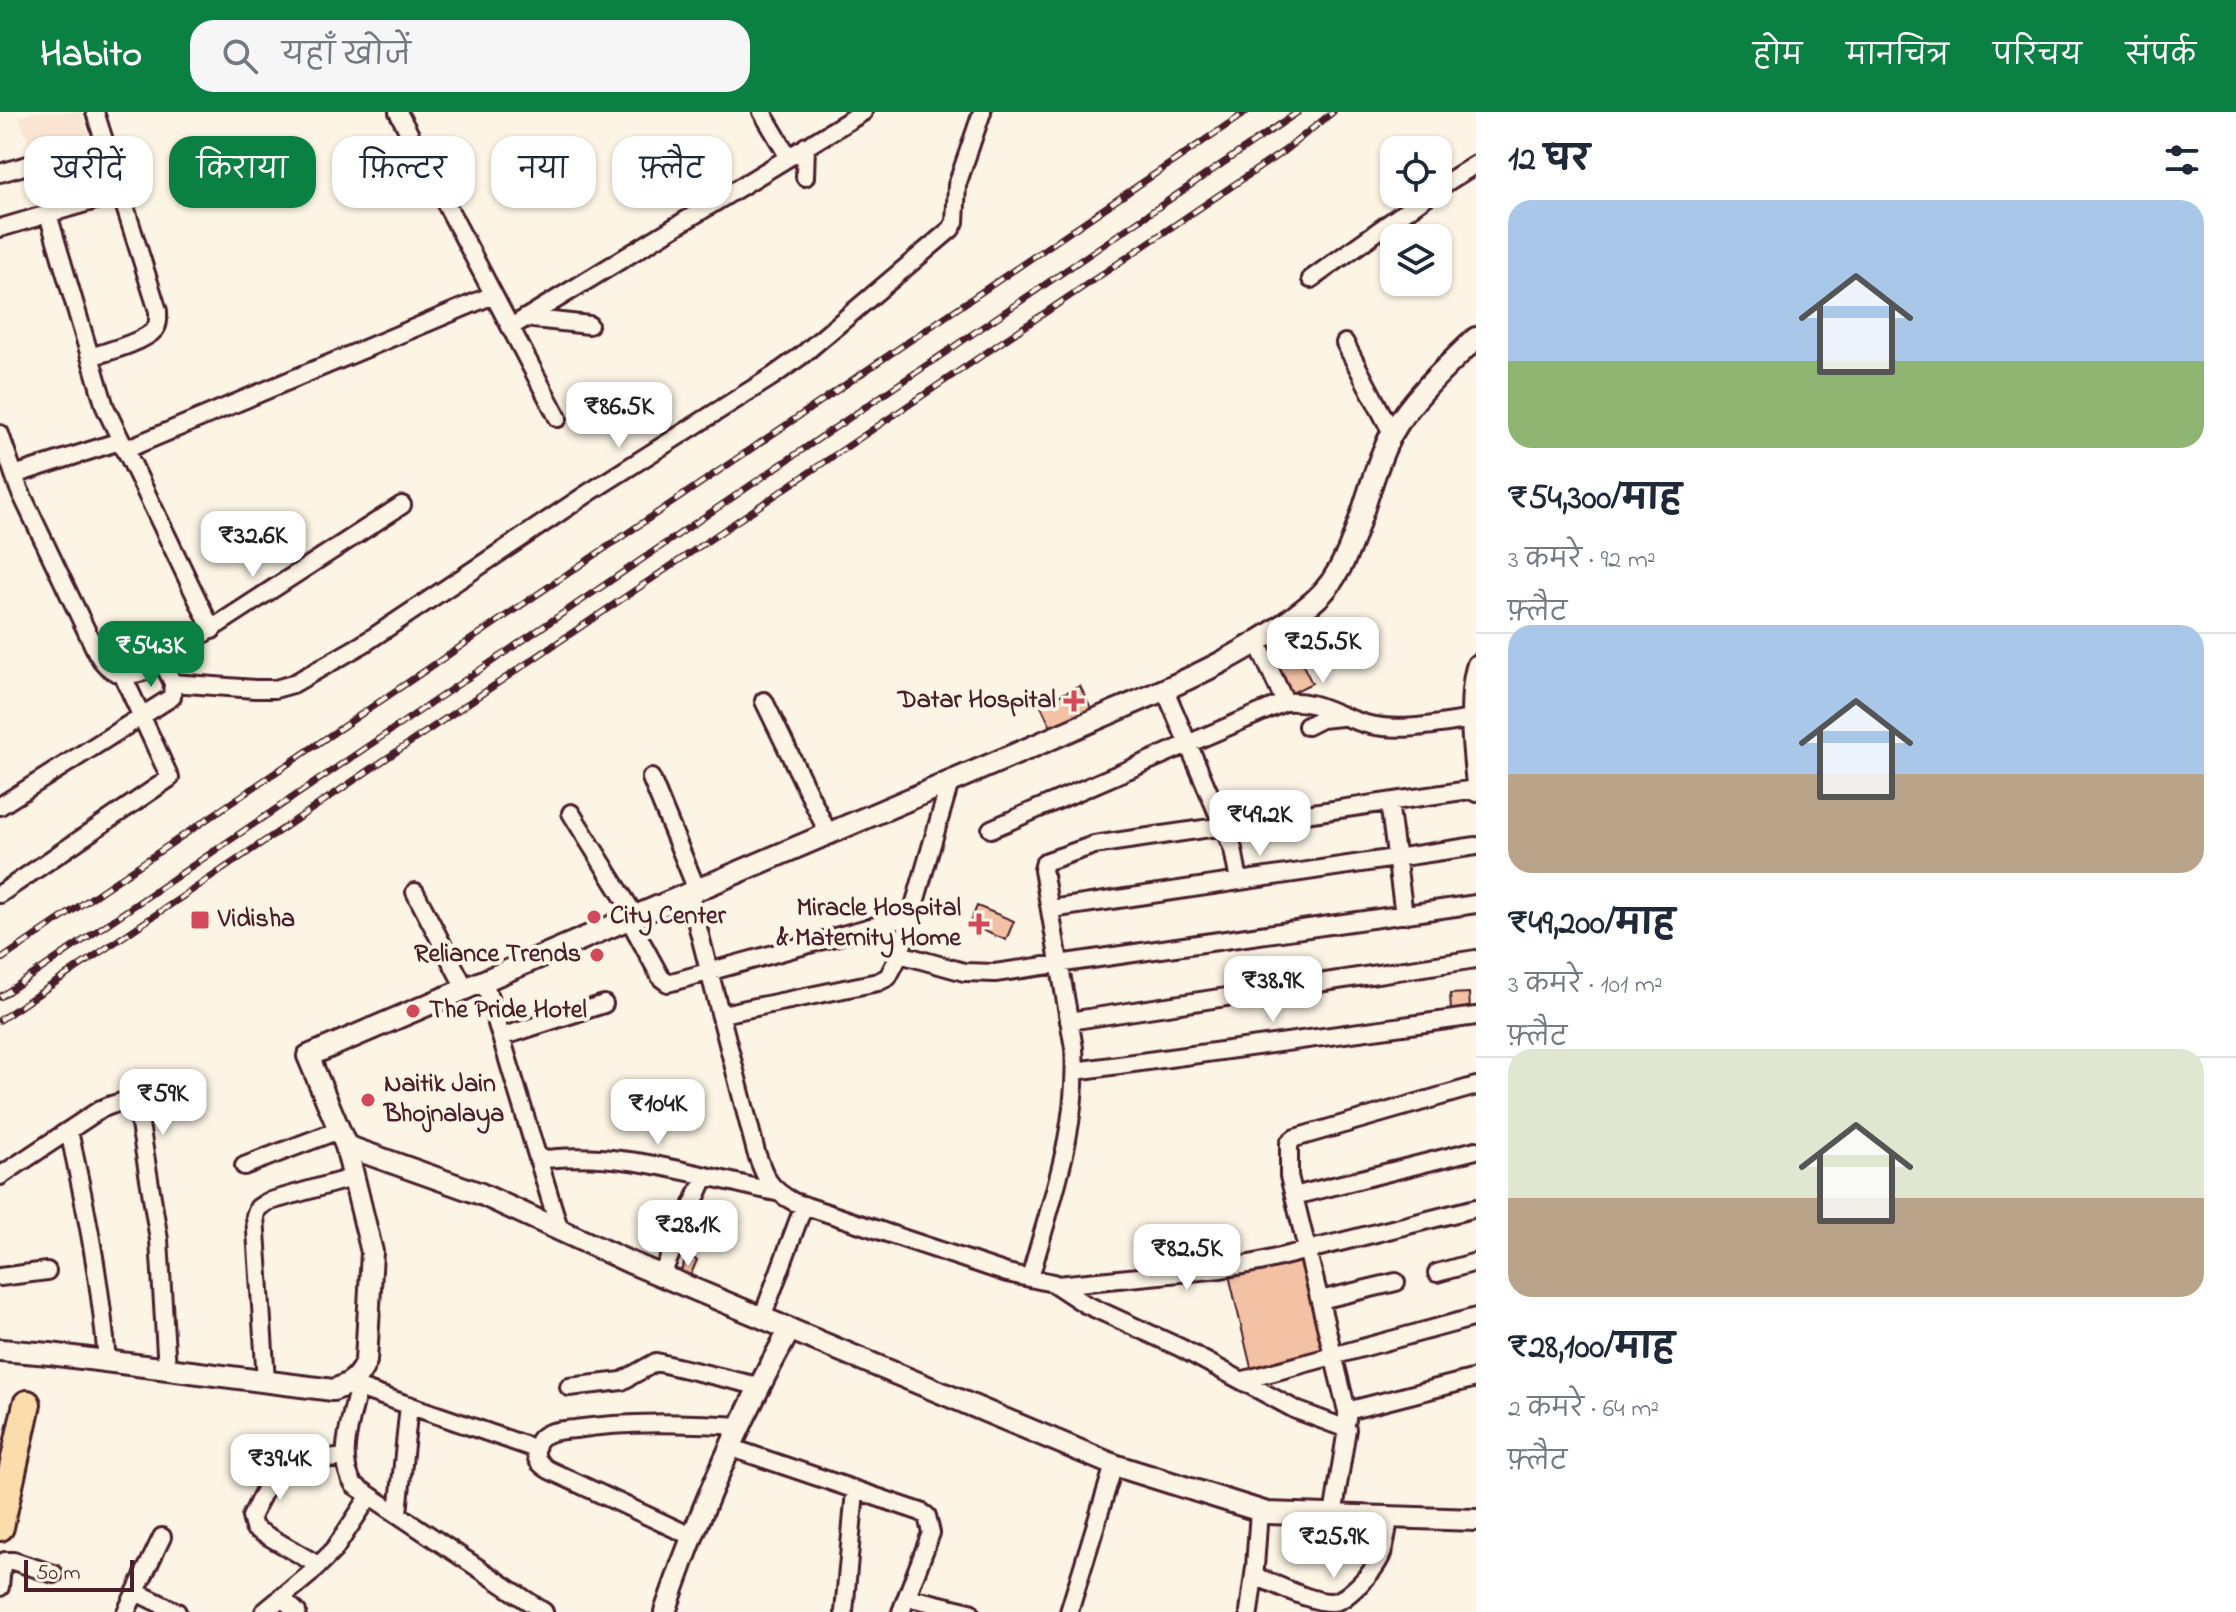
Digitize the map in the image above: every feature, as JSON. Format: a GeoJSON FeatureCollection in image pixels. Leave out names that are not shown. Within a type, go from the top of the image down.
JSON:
{"type":"FeatureCollection","features":[{"type":"Feature","properties":{"kind":"main road"},"geometry":{"type":"LineString","coordinates":[[0,1527],[8,1454],[27,1404]]}},
{"type":"Feature","properties":{"kind":"street"},"geometry":{"type":"LineString","coordinates":[[95,112],[102,136]]}},
{"type":"Feature","properties":{"kind":"street"},"geometry":{"type":"LineString","coordinates":[[398,112],[493,295],[518,322],[558,418]]}},
{"type":"Feature","properties":{"kind":"street"},"geometry":{"type":"LineString","coordinates":[[762,112],[788,156]]}},
{"type":"Feature","properties":{"kind":"street"},"geometry":{"type":"LineString","coordinates":[[518,322],[863,112]]}},
{"type":"Feature","properties":{"kind":"street"},"geometry":{"type":"LineString","coordinates":[[173,683],[265,689],[293,684],[363,644],[801,356],[951,229],[955,222],[957,185],[982,112]]}},
{"type":"Feature","properties":{"kind":"street"},"geometry":{"type":"LineString","coordinates":[[805,177],[806,146]]}},
{"type":"Feature","properties":{"kind":"street"},"geometry":{"type":"LineString","coordinates":[[1452,179],[1476,164]]}},
{"type":"Feature","properties":{"kind":"street"},"geometry":{"type":"LineString","coordinates":[[0,173],[24,166]]}},
{"type":"Feature","properties":{"kind":"street"},"geometry":{"type":"LineString","coordinates":[[0,228],[69,208]]}},
{"type":"Feature","properties":{"kind":"street"},"geometry":{"type":"LineString","coordinates":[[90,357],[144,338],[154,331],[158,322],[158,311],[125,208]]}},
{"type":"Feature","properties":{"kind":"street"},"geometry":{"type":"LineString","coordinates":[[1311,279],[1410,208]]}},
{"type":"Feature","properties":{"kind":"street"},"geometry":{"type":"LineString","coordinates":[[48,214],[105,407],[212,630]]}},
{"type":"Feature","properties":{"kind":"street"},"geometry":{"type":"LineString","coordinates":[[8,471],[122,446],[493,295]]}},
{"type":"Feature","properties":{"kind":"street"},"geometry":{"type":"LineString","coordinates":[[518,322],[589,325]]}},
{"type":"Feature","properties":{"kind":"street"},"geometry":{"type":"LineString","coordinates":[[544,1612],[398,1513],[369,1497],[354,1485],[345,1472],[354,1386],[366,1361],[372,1252],[355,1177],[308,1056],[1229,660],[1317,599],[1335,577],[1351,545],[1367,489],[1392,433],[1439,374],[1476,338]]}},
{"type":"Feature","properties":{"kind":"street"},"geometry":{"type":"LineString","coordinates":[[1345,343],[1392,433]]}},
{"type":"Feature","properties":{"kind":"street"},"geometry":{"type":"LineString","coordinates":[[0,434],[8,471],[97,653],[104,666],[123,676],[133,676],[162,661],[402,505]]}},
{"type":"Feature","properties":{"kind":"street"},"geometry":{"type":"LineString","coordinates":[[1257,642],[1285,702]]}},
{"type":"Feature","properties":{"kind":"street"},"geometry":{"type":"LineString","coordinates":[[0,806],[172,697],[173,683],[162,661]]}},
{"type":"Feature","properties":{"kind":"street"},"geometry":{"type":"LineString","coordinates":[[1030,1278],[1071,1129],[1075,1071],[1043,870],[1045,862],[1094,845],[1476,791],[1472,719],[1476,664]]}},
{"type":"Feature","properties":{"kind":"street"},"geometry":{"type":"LineString","coordinates":[[0,894],[170,778],[123,676]]}},
{"type":"Feature","properties":{"kind":"street"},"geometry":{"type":"LineString","coordinates":[[1165,690],[1224,825],[1233,849],[1239,881]]}},
{"type":"Feature","properties":{"kind":"street"},"geometry":{"type":"LineString","coordinates":[[991,829],[1285,702],[1303,700],[1341,717],[1373,726],[1397,728],[1472,719]]}},
{"type":"Feature","properties":{"kind":"street"},"geometry":{"type":"LineString","coordinates":[[764,701],[828,833]]}},
{"type":"Feature","properties":{"kind":"street"},"geometry":{"type":"LineString","coordinates":[[1307,726],[1321,719],[1341,717]]}},
{"type":"Feature","properties":{"kind":"street"},"geometry":{"type":"LineString","coordinates":[[651,778],[693,892],[756,1152],[765,1176],[776,1192]]}},
{"type":"Feature","properties":{"kind":"street"},"geometry":{"type":"LineString","coordinates":[[722,1014],[878,982],[888,977],[900,954],[950,782]]}},
{"type":"Feature","properties":{"kind":"street"},"geometry":{"type":"LineString","coordinates":[[1389,802],[1404,915]]}},
{"type":"Feature","properties":{"kind":"street"},"geometry":{"type":"LineString","coordinates":[[571,813],[632,918],[661,978],[668,983],[911,916]]}},
{"type":"Feature","properties":{"kind":"street"},"geometry":{"type":"LineString","coordinates":[[1051,909],[1476,846]]}},
{"type":"Feature","properties":{"kind":"street"},"geometry":{"type":"LineString","coordinates":[[415,892],[474,984],[501,1037],[560,1231]]}},
{"type":"Feature","properties":{"kind":"street"},"geometry":{"type":"LineString","coordinates":[[900,954],[964,972],[995,973],[1476,904]]}},
{"type":"Feature","properties":{"kind":"street"},"geometry":{"type":"LineString","coordinates":[[1069,1021],[1476,959]]}},
{"type":"Feature","properties":{"kind":"street"},"geometry":{"type":"LineString","coordinates":[[501,1037],[604,1004]]}},
{"type":"Feature","properties":{"kind":"street"},"geometry":{"type":"LineString","coordinates":[[1075,1071],[1476,1016]]}},
{"type":"Feature","properties":{"kind":"street"},"geometry":{"type":"LineString","coordinates":[[1333,1516],[1347,1411],[1294,1196],[1287,1153],[1289,1143],[1295,1138],[1476,1086]]}},
{"type":"Feature","properties":{"kind":"street"},"geometry":{"type":"LineString","coordinates":[[0,1176],[116,1102],[133,1104],[138,1112],[159,1240],[167,1369]]}},
{"type":"Feature","properties":{"kind":"street"},"geometry":{"type":"LineString","coordinates":[[69,1131],[96,1254],[107,1362]]}},
{"type":"Feature","properties":{"kind":"street"},"geometry":{"type":"LineString","coordinates":[[244,1166],[342,1138],[481,1194],[789,1331],[1114,1465],[1259,1511],[1476,1520]]}},
{"type":"Feature","properties":{"kind":"street"},"geometry":{"type":"LineString","coordinates":[[1294,1196],[1476,1150]]}},
{"type":"Feature","properties":{"kind":"street"},"geometry":{"type":"LineString","coordinates":[[538,1160],[576,1156],[657,1166],[776,1192],[804,1205],[928,1248],[1057,1285],[1085,1304],[1181,1348],[1296,1410],[1347,1429]]}},
{"type":"Feature","properties":{"kind":"street"},"geometry":{"type":"LineString","coordinates":[[266,1381],[255,1216],[258,1208],[267,1202],[355,1177]]}},
{"type":"Feature","properties":{"kind":"street"},"geometry":{"type":"LineString","coordinates":[[661,1276],[705,1177]]}},
{"type":"Feature","properties":{"kind":"street"},"geometry":{"type":"LineString","coordinates":[[762,1318],[804,1205]]}},
{"type":"Feature","properties":{"kind":"street"},"geometry":{"type":"LineString","coordinates":[[1057,1285],[1221,1269],[1260,1262],[1476,1208]]}},
{"type":"Feature","properties":{"kind":"street"},"geometry":{"type":"LineString","coordinates":[[1437,1273],[1476,1262]]}},
{"type":"Feature","properties":{"kind":"street"},"geometry":{"type":"LineString","coordinates":[[0,1277],[47,1271]]}},
{"type":"Feature","properties":{"kind":"street"},"geometry":{"type":"LineString","coordinates":[[1320,1300],[1396,1282]]}},
{"type":"Feature","properties":{"kind":"street"},"geometry":{"type":"LineString","coordinates":[[1244,1380],[1476,1317]]}},
{"type":"Feature","properties":{"kind":"street"},"geometry":{"type":"LineString","coordinates":[[665,1612],[729,1447],[789,1331]]}},
{"type":"Feature","properties":{"kind":"street"},"geometry":{"type":"LineString","coordinates":[[0,1350],[333,1390],[354,1386],[536,1449]]}},
{"type":"Feature","properties":{"kind":"street"},"geometry":{"type":"LineString","coordinates":[[569,1387],[622,1381],[656,1362],[758,1386]]}},
{"type":"Feature","properties":{"kind":"street"},"geometry":{"type":"LineString","coordinates":[[1347,1411],[1476,1378]]}},
{"type":"Feature","properties":{"kind":"street"},"geometry":{"type":"LineString","coordinates":[[398,1513],[409,1405]]}},
{"type":"Feature","properties":{"kind":"street"},"geometry":{"type":"LineString","coordinates":[[693,1537],[540,1465],[536,1449],[539,1440],[545,1434],[600,1425],[670,1423],[739,1426]]}},
{"type":"Feature","properties":{"kind":"street"},"geometry":{"type":"LineString","coordinates":[[729,1447],[927,1516],[931,1533],[904,1604],[970,1612]]}},
{"type":"Feature","properties":{"kind":"street"},"geometry":{"type":"LineString","coordinates":[[318,1565],[254,1528],[251,1517],[279,1465],[345,1457]]}},
{"type":"Feature","properties":{"kind":"street"},"geometry":{"type":"LineString","coordinates":[[1069,1612],[1114,1465]]}},
{"type":"Feature","properties":{"kind":"street"},"geometry":{"type":"LineString","coordinates":[[844,1612],[855,1491]]}},
{"type":"Feature","properties":{"kind":"street"},"geometry":{"type":"LineString","coordinates":[[264,1612],[334,1550],[369,1497]]}},
{"type":"Feature","properties":{"kind":"street"},"geometry":{"type":"LineString","coordinates":[[1249,1612],[1259,1511]]}},
{"type":"Feature","properties":{"kind":"street"},"geometry":{"type":"LineString","coordinates":[[1254,1576],[1325,1606],[1347,1596],[1378,1567],[1385,1547],[1389,1518]]}},
{"type":"Feature","properties":{"kind":"street"},"geometry":{"type":"LineString","coordinates":[[126,1612],[162,1537]]}},
{"type":"Feature","properties":{"kind":"street"},"geometry":{"type":"LineString","coordinates":[[0,1587],[5,1561],[54,1574]]}},
{"type":"Feature","properties":{"kind":"street"},"geometry":{"type":"LineString","coordinates":[[136,1592],[177,1612]]}},
{"type":"Feature","properties":{"kind":"street"},"geometry":{"type":"LineString","coordinates":[[281,1597],[297,1612]]}},
{"type":"Feature","properties":{"kind":"shaded area"},"geometry":{"type":"Polygon","coordinates":[[[33,112],[81,112],[89,136],[26,136],[19,117],[33,112]]]}},
{"type":"Feature","properties":{"kind":"building"},"geometry":{"type":"Polygon","coordinates":[[[1292,644],[1312,683],[1290,694],[1271,655],[1292,644]]]}},
{"type":"Feature","properties":{"kind":"building"},"geometry":{"type":"Polygon","coordinates":[[[1080,686],[1093,713],[1053,732],[1040,704],[1080,686]]]}},
{"type":"Feature","properties":{"kind":"building"},"geometry":{"type":"Polygon","coordinates":[[[977,906],[1014,921],[1006,940],[969,925],[977,906]]]}},
{"type":"Feature","properties":{"kind":"building"},"geometry":{"type":"Polygon","coordinates":[[[1469,993],[1470,1010],[1451,1011],[1450,994],[1469,993]]]}},
{"type":"Feature","properties":{"kind":"building"},"geometry":{"type":"Polygon","coordinates":[[[1306,1254],[1332,1353],[1253,1376],[1228,1271],[1306,1254]]]}},
{"type":"Feature","properties":{"kind":"building"},"geometry":{"type":"Polygon","coordinates":[[[687,1256],[697,1260],[689,1279],[679,1275],[687,1256]]]}},
{"type":"Feature","properties":{"kind":"railway"},"geometry":{"type":"LineString","coordinates":[[0,960],[1246,112]]}},
{"type":"Feature","properties":{"kind":"railway"},"geometry":{"type":"LineString","coordinates":[[0,997],[1298,112]]}},
{"type":"Feature","properties":{"kind":"railway"},"geometry":{"type":"LineString","coordinates":[[0,1020],[1284,151],[1333,112]]}},
{"type":"Feature","properties":{"kind":"place","name":"Datar Hospital"},"geometry":{"type":"Point","coordinates":[1074,701]}},
{"type":"Feature","properties":{"kind":"place","name":"City Center"},"geometry":{"type":"Point","coordinates":[594,917]}},
{"type":"Feature","properties":{"kind":"place","name":"Vidisha"},"geometry":{"type":"Point","coordinates":[200,920]}},
{"type":"Feature","properties":{"kind":"place","name":"Miracle Hospital & Maternity Home"},"geometry":{"type":"Point","coordinates":[979,924]}},
{"type":"Feature","properties":{"kind":"place","name":"Reliance Trends"},"geometry":{"type":"Point","coordinates":[597,955]}},
{"type":"Feature","properties":{"kind":"place","name":"The Pride Hotel"},"geometry":{"type":"Point","coordinates":[413,1011]}},
{"type":"Feature","properties":{"kind":"place","name":"Naitik Jain Bhojnalaya"},"geometry":{"type":"Point","coordinates":[368,1100]}}]}
